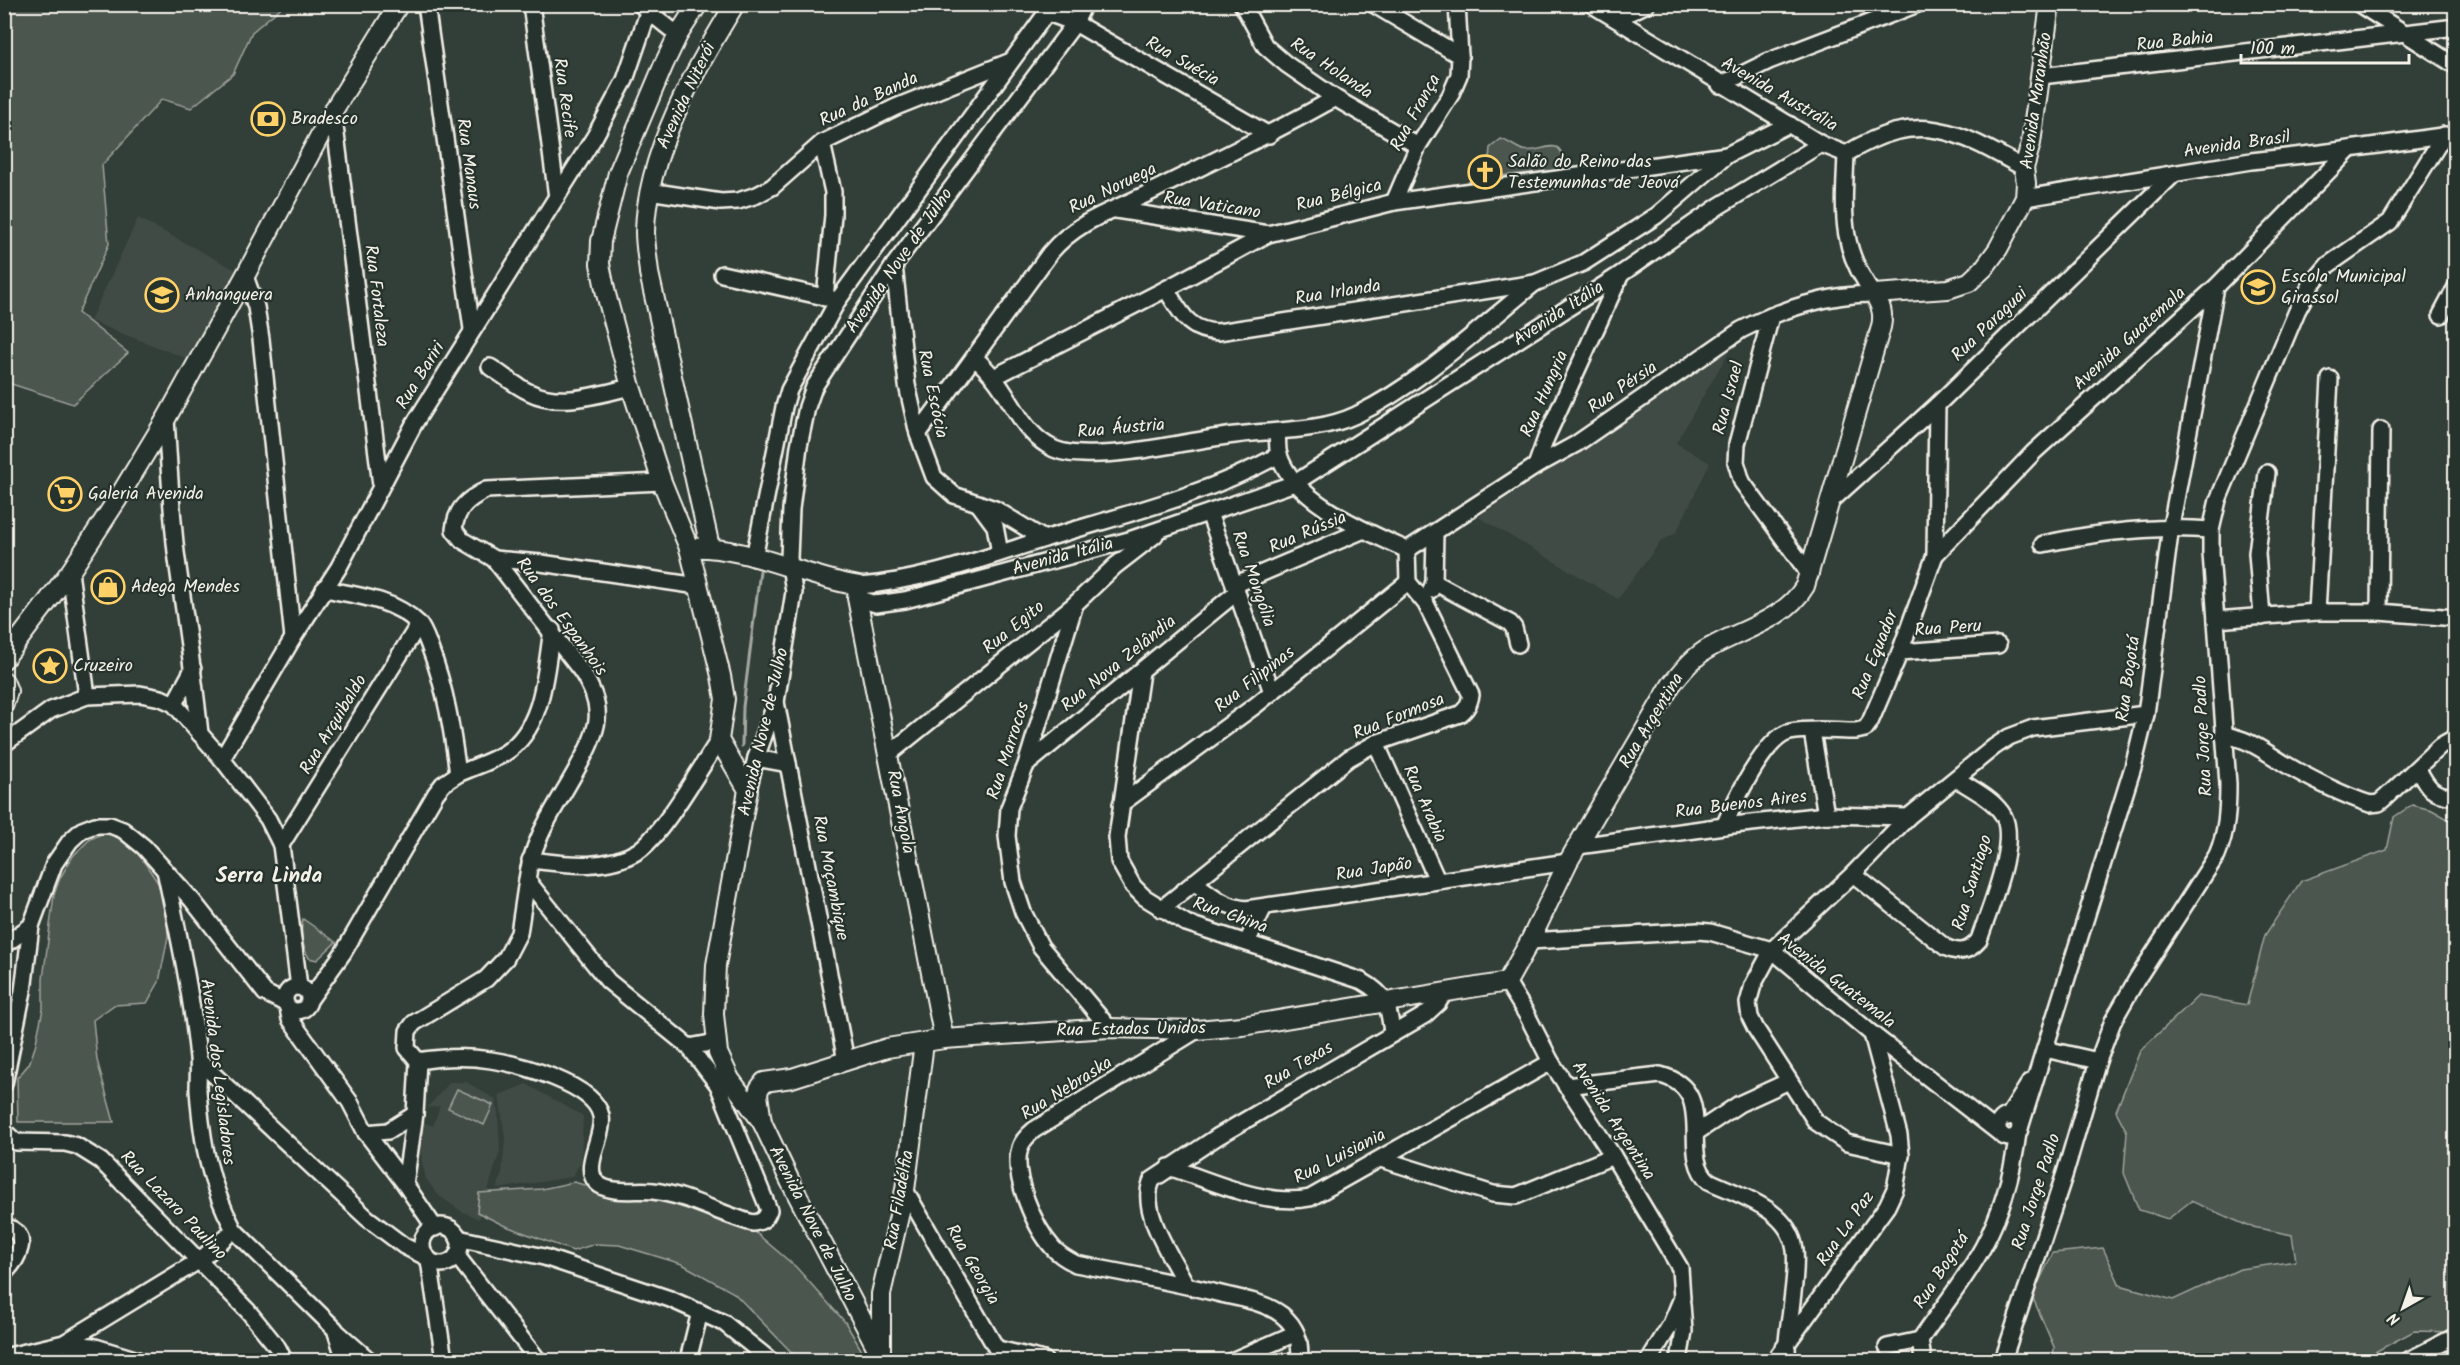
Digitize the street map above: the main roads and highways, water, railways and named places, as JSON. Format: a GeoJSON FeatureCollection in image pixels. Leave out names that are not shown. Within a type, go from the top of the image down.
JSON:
{"type":"FeatureCollection","features":[{"type":"Feature","properties":{"kind":"main road"},"geometry":{"type":"LineString","coordinates":[[4,659],[99,530],[166,419],[333,111],[399,4]]}},
{"type":"Feature","properties":{"kind":"main road","name":"Avenida Niterói"},"geometry":{"type":"LineString","coordinates":[[699,4],[678,35],[618,173],[602,234],[600,264],[631,387],[662,482],[688,548],[698,586],[724,699],[719,740],[748,790]]}},
{"type":"Feature","properties":{"kind":"main road","name":"Avenida Niterói"},"geometry":{"type":"LineString","coordinates":[[710,547],[649,273],[645,233],[650,188],[660,149],[699,67],[735,4]]}},
{"type":"Feature","properties":{"kind":"main road","name":"Avenida Maranhão"},"geometry":{"type":"LineString","coordinates":[[1874,294],[1948,289],[1969,282],[1984,268],[1998,249],[2025,198],[2024,168],[2031,143],[2050,4]]}},
{"type":"Feature","properties":{"kind":"main road"},"geometry":{"type":"LineString","coordinates":[[633,135],[642,150],[651,152],[660,149]]}},
{"type":"Feature","properties":{"kind":"main road"},"geometry":{"type":"LineString","coordinates":[[618,173],[636,170],[645,176],[650,188]]}},
{"type":"Feature","properties":{"kind":"main road","name":"Rua Argentina"},"geometry":{"type":"LineString","coordinates":[[1507,982],[1530,941],[1568,862],[1664,697],[1684,668],[1710,647],[1785,609],[1798,598],[1810,575],[1884,316],[1882,307],[1874,294]]}},
{"type":"Feature","properties":{"kind":"main road","name":"Avenida Itália"},"geometry":{"type":"LineString","coordinates":[[688,548],[710,547],[792,567],[858,592]]}},
{"type":"Feature","properties":{"kind":"main road","name":"Rua Angola"},"geometry":{"type":"LineString","coordinates":[[858,592],[944,1039]]}},
{"type":"Feature","properties":{"kind":"main road"},"geometry":{"type":"LineString","coordinates":[[4,681],[8,691],[4,704]]}},
{"type":"Feature","properties":{"kind":"main road","name":"Avenida Nove de Julho"},"geometry":{"type":"LineString","coordinates":[[748,790],[714,987],[716,1042],[724,1082],[762,1122],[769,1140],[883,1359]]}},
{"type":"Feature","properties":{"kind":"main road","name":"Rua Estados Unidos"},"geometry":{"type":"LineString","coordinates":[[762,1122],[758,1095],[764,1082],[792,1077],[886,1048],[944,1039],[1108,1028],[1197,1030],[1290,1019],[1507,982]]}},
{"type":"Feature","properties":{"kind":"main road","name":"Rua Filadélfia"},"geometry":{"type":"LineString","coordinates":[[883,1359],[881,1294],[905,1190],[924,1043]]}},
{"type":"Feature","properties":{"kind":"main road"},"geometry":{"type":"LineString","coordinates":[[850,1298],[863,1302],[871,1301],[881,1294]]}},
{"type":"Feature","properties":{"kind":"waterway"},"geometry":{"type":"LineString","coordinates":[[742,746],[743,707],[760,571]]}},
{"type":"Feature","properties":{"kind":"place","name":"Bradesco"},"geometry":{"type":"Point","coordinates":[268,119]}},
{"type":"Feature","properties":{"kind":"place","name":"Salão do Reino das Testemunhas de Jeová"},"geometry":{"type":"Point","coordinates":[1485,172]}},
{"type":"Feature","properties":{"kind":"place","name":"Escola Municipal Girassol"},"geometry":{"type":"Point","coordinates":[2258,287]}},
{"type":"Feature","properties":{"kind":"place","name":"Anhanguera"},"geometry":{"type":"Point","coordinates":[162,295]}},
{"type":"Feature","properties":{"kind":"place","name":"Galeria Avenida"},"geometry":{"type":"Point","coordinates":[65,494]}},
{"type":"Feature","properties":{"kind":"place","name":"Adega Mendes"},"geometry":{"type":"Point","coordinates":[108,587]}},
{"type":"Feature","properties":{"kind":"place","name":"Cruzeiro"},"geometry":{"type":"Point","coordinates":[50,666]}},
{"type":"Feature","properties":{"kind":"district","name":"Serra Linda"},"geometry":{"type":"Point","coordinates":[269,876]}}]}
